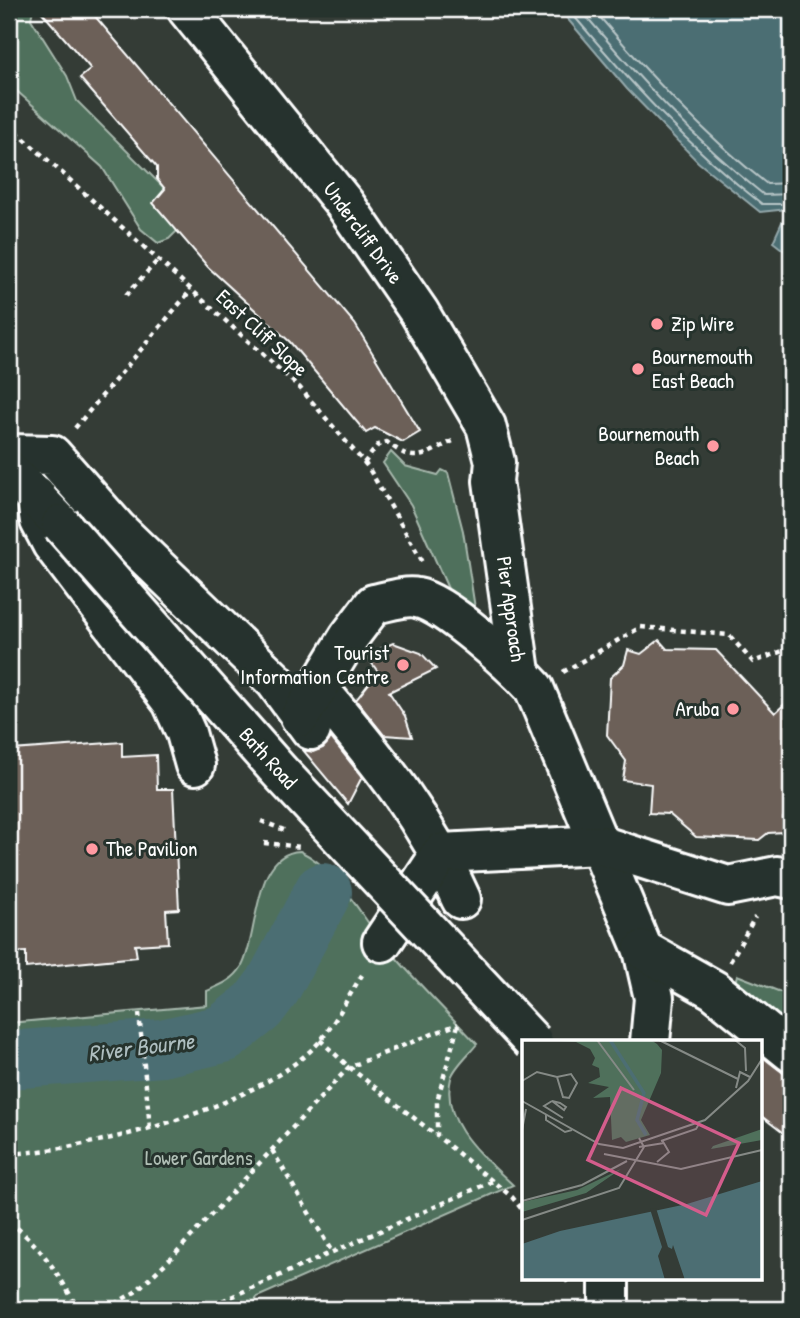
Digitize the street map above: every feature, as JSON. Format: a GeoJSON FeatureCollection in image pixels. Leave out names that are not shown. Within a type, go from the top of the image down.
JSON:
{"type":"FeatureCollection","features":[{"type":"Feature","properties":{"kind":"street","name":"Undercliff Drive"},"geometry":{"type":"LineString","coordinates":[[187,9],[344,203],[419,313],[486,426],[495,462],[493,481]]}},
{"type":"Feature","properties":{"kind":"street"},"geometry":{"type":"LineString","coordinates":[[9,454],[52,455],[117,529],[275,681],[396,781],[441,853],[461,899]]}},
{"type":"Feature","properties":{"kind":"street","name":"Bath Road"},"geometry":{"type":"LineString","coordinates":[[9,470],[36,495],[288,781],[532,1040]]}},
{"type":"Feature","properties":{"kind":"street","name":"Pier Approach"},"geometry":{"type":"LineString","coordinates":[[493,481],[527,680],[643,950],[654,998],[650,1040]]}},
{"type":"Feature","properties":{"kind":"street"},"geometry":{"type":"LineString","coordinates":[[36,495],[40,521],[52,544],[172,702],[186,733],[195,765]]}},
{"type":"Feature","properties":{"kind":"street"},"geometry":{"type":"LineString","coordinates":[[310,712],[349,637],[374,604],[416,597],[439,607],[527,680]]}},
{"type":"Feature","properties":{"kind":"street"},"geometry":{"type":"LineString","coordinates":[[441,853],[600,845],[727,886],[784,877]]}},
{"type":"Feature","properties":{"kind":"street"},"geometry":{"type":"LineString","coordinates":[[382,942],[441,853]]}},
{"type":"Feature","properties":{"kind":"street"},"geometry":{"type":"LineString","coordinates":[[643,950],[714,990],[791,1052]]}},
{"type":"Feature","properties":{"kind":"street"},"geometry":{"type":"LineString","coordinates":[[609,1280],[609,1309]]}},
{"type":"Feature","properties":{"kind":"path","name":"East Cliff Slope"},"geometry":{"type":"LineString","coordinates":[[9,125],[299,388],[364,463],[421,557],[439,607]]}},
{"type":"Feature","properties":{"kind":"path"},"geometry":{"type":"LineString","coordinates":[[126,295],[158,260]]}},
{"type":"Feature","properties":{"kind":"path"},"geometry":{"type":"LineString","coordinates":[[52,455],[191,289]]}},
{"type":"Feature","properties":{"kind":"path"},"geometry":{"type":"LineString","coordinates":[[364,463],[377,445],[387,443],[405,456],[424,455]]}},
{"type":"Feature","properties":{"kind":"path"},"geometry":{"type":"LineString","coordinates":[[527,680],[641,627],[729,635],[753,662],[790,649]]}},
{"type":"Feature","properties":{"kind":"path"},"geometry":{"type":"LineString","coordinates":[[261,821],[288,831]]}},
{"type":"Feature","properties":{"kind":"path"},"geometry":{"type":"LineString","coordinates":[[264,843],[303,848]]}},
{"type":"Feature","properties":{"kind":"path"},"geometry":{"type":"LineString","coordinates":[[714,990],[784,877]]}},
{"type":"Feature","properties":{"kind":"path"},"geometry":{"type":"LineString","coordinates":[[9,1154],[47,1152],[150,1128],[271,1081],[320,1040],[382,942]]}},
{"type":"Feature","properties":{"kind":"path"},"geometry":{"type":"LineString","coordinates":[[139,1013],[150,1128]]}},
{"type":"Feature","properties":{"kind":"path"},"geometry":{"type":"LineString","coordinates":[[106,1309],[135,1293],[173,1256],[349,1067],[458,1024],[437,1101],[437,1136]]}},
{"type":"Feature","properties":{"kind":"path"},"geometry":{"type":"LineString","coordinates":[[320,1040],[349,1067],[512,1197],[522,1211]]}},
{"type":"Feature","properties":{"kind":"path"},"geometry":{"type":"LineString","coordinates":[[272,1150],[332,1252]]}},
{"type":"Feature","properties":{"kind":"path"},"geometry":{"type":"LineString","coordinates":[[204,1309],[493,1181]]}},
{"type":"Feature","properties":{"kind":"path"},"geometry":{"type":"LineString","coordinates":[[9,1222],[30,1237],[64,1283],[78,1309]]}},
{"type":"Feature","properties":{"kind":"green space"},"geometry":{"type":"Polygon","coordinates":[[[9,9],[33,9],[31,19],[67,76],[77,101],[165,189],[177,231],[169,239],[158,243],[141,229],[102,167],[9,84],[9,9]]]}},
{"type":"Feature","properties":{"kind":"green space"},"geometry":{"type":"Polygon","coordinates":[[[391,452],[405,466],[438,475],[442,470],[448,473],[463,531],[477,621],[461,618],[411,505],[383,463],[391,452]]]}},
{"type":"Feature","properties":{"kind":"green space","name":"Lower Gardens"},"geometry":{"type":"Polygon","coordinates":[[[300,851],[336,879],[393,954],[477,1044],[451,1078],[449,1095],[452,1110],[467,1138],[513,1185],[257,1297],[252,1309],[9,1309],[9,1023],[207,1005],[207,991],[231,978],[242,966],[259,898],[273,865],[284,855],[300,851]]]}},
{"type":"Feature","properties":{"kind":"green space"},"geometry":{"type":"Polygon","coordinates":[[[737,975],[791,996],[791,1040],[735,983],[737,975]]]}},
{"type":"Feature","properties":{"kind":"water"},"geometry":{"type":"Polygon","coordinates":[[[559,9],[791,9],[791,256],[773,242],[788,209],[760,212],[698,162],[627,89],[559,9]]]}},
{"type":"Feature","properties":{"kind":"building"},"geometry":{"type":"Polygon","coordinates":[[[39,9],[89,9],[355,324],[420,432],[403,442],[375,428],[366,433],[290,342],[208,267],[153,203],[165,189],[157,179],[157,167],[80,78],[91,69],[39,9]]]}},
{"type":"Feature","properties":{"kind":"building"},"geometry":{"type":"Polygon","coordinates":[[[659,640],[667,649],[716,650],[775,713],[791,698],[791,809],[783,817],[783,832],[768,833],[759,840],[696,837],[669,814],[649,813],[651,784],[623,780],[626,761],[607,735],[610,678],[624,665],[628,650],[641,654],[659,640]]]}},
{"type":"Feature","properties":{"kind":"building"},"geometry":{"type":"Polygon","coordinates":[[[393,643],[421,653],[436,669],[389,692],[405,716],[412,737],[384,735],[356,700],[378,672],[366,655],[393,643]]]}},
{"type":"Feature","properties":{"kind":"building"},"geometry":{"type":"Polygon","coordinates":[[[331,738],[362,777],[348,804],[303,750],[313,752],[323,748],[331,738]]]}},
{"type":"Feature","properties":{"kind":"building","name":"The Pavilion"},"geometry":{"type":"Polygon","coordinates":[[[122,742],[122,757],[156,755],[157,789],[173,789],[179,909],[166,910],[168,943],[135,945],[137,957],[26,968],[26,952],[9,953],[9,763],[12,762],[12,750],[122,742]]]}},
{"type":"Feature","properties":{"kind":"building"},"geometry":{"type":"Polygon","coordinates":[[[762,1057],[791,1079],[791,1139],[762,1117],[762,1057]]]}},
{"type":"Feature","properties":{"kind":"waterway","name":"River Bourne"},"geometry":{"type":"LineString","coordinates":[[9,1060],[162,1048],[223,1034],[258,1006],[273,986],[323,892]]}},
{"type":"Feature","properties":{"kind":"place","name":"Zip Wire"},"geometry":{"type":"Point","coordinates":[657,324]}},
{"type":"Feature","properties":{"kind":"place","name":"Bournemouth East Beach"},"geometry":{"type":"Point","coordinates":[638,369]}},
{"type":"Feature","properties":{"kind":"place","name":"Bournemouth Beach"},"geometry":{"type":"Point","coordinates":[713,446]}},
{"type":"Feature","properties":{"kind":"place","name":"Tourist Information Centre"},"geometry":{"type":"Point","coordinates":[403,665]}},
{"type":"Feature","properties":{"kind":"place","name":"Aruba"},"geometry":{"type":"Point","coordinates":[733,709]}},
{"type":"Feature","properties":{"kind":"place","name":"The Pavilion"},"geometry":{"type":"Point","coordinates":[92,849]}}]}
